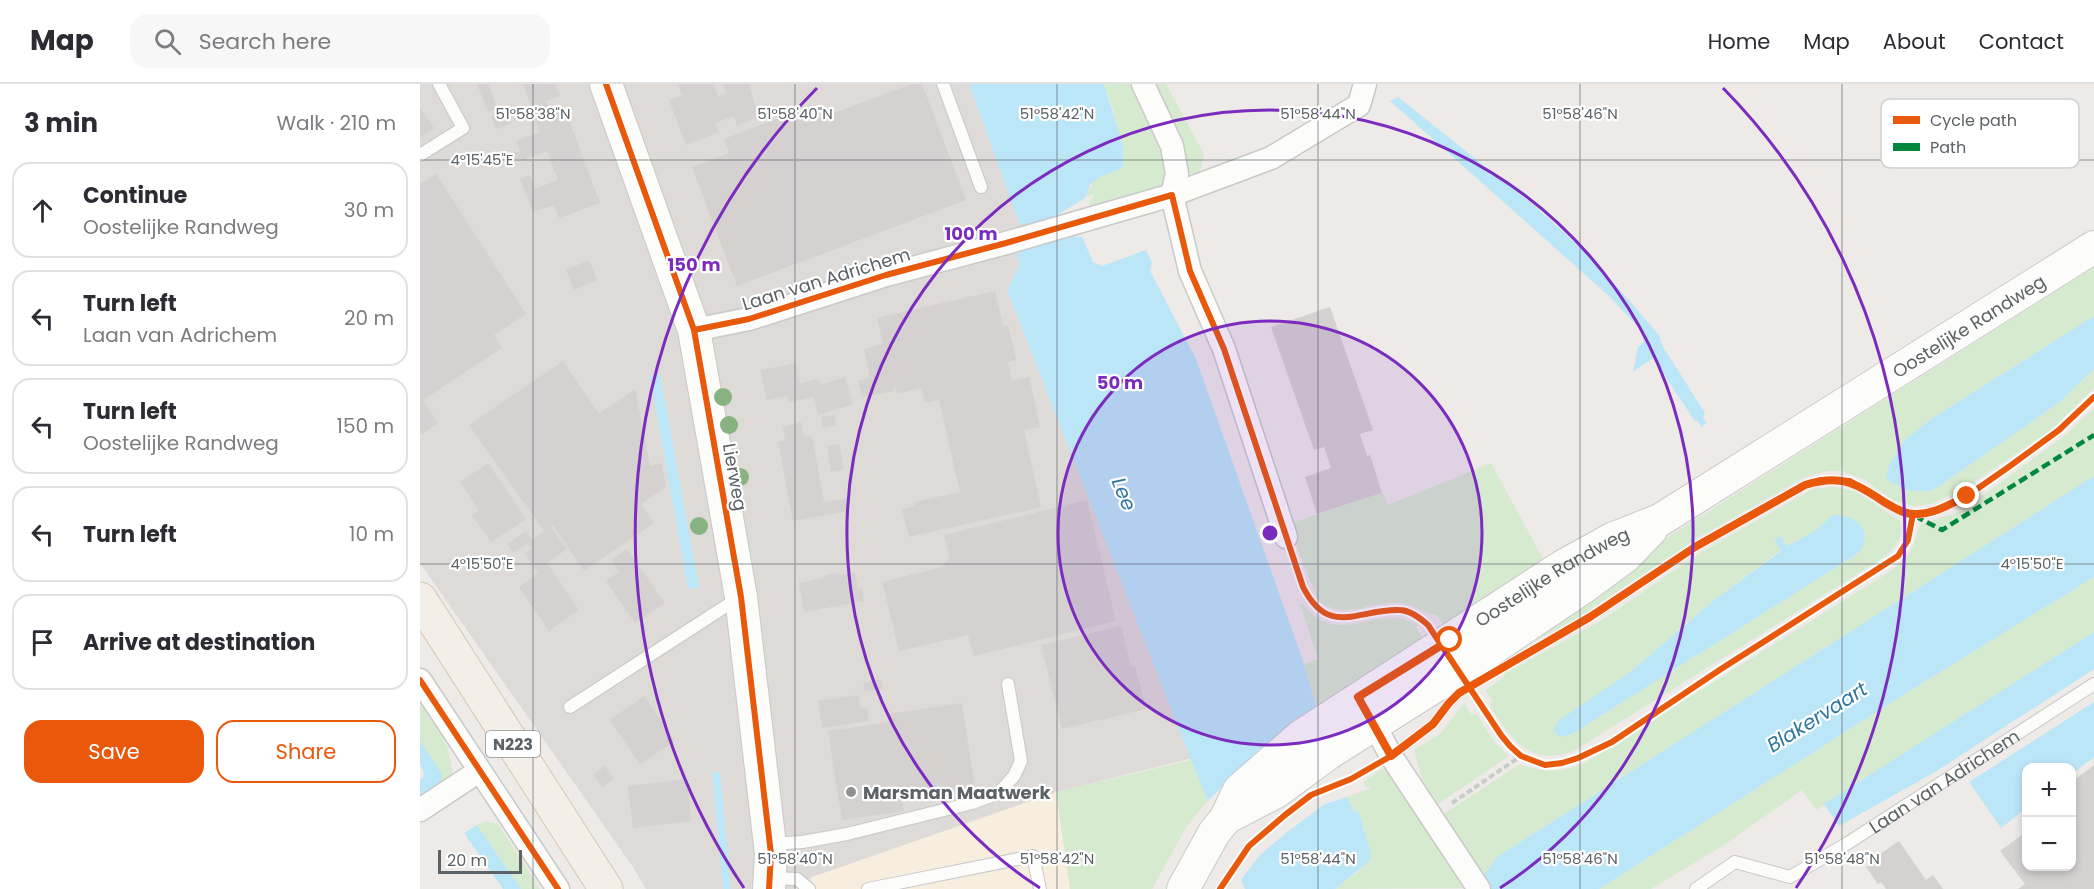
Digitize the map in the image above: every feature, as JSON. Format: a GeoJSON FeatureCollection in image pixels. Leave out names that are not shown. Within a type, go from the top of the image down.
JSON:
{"type":"FeatureCollection","features":[{"type":"Feature","properties":{"kind":"main road","name":"Lierweg"},"geometry":{"type":"LineString","coordinates":[[606,84],[694,330],[741,597],[769,844],[769,884]]}},
{"type":"Feature","properties":{"kind":"main road","name":"Oostelijke Randweg"},"geometry":{"type":"LineString","coordinates":[[1183,889],[1239,790],[1305,770],[1374,724],[1563,566],[1612,538],[1660,520],[2094,247]]}},
{"type":"Feature","properties":{"kind":"main road","name":"N223"},"geometry":{"type":"LineString","coordinates":[[420,599],[606,889]]}},
{"type":"Feature","properties":{"kind":"main road","name":"Oostelijke Randweg"},"geometry":{"type":"LineString","coordinates":[[1270,779],[1300,736],[1358,697],[1450,659]]}},
{"type":"Feature","properties":{"kind":"street"},"geometry":{"type":"LineString","coordinates":[[1143,84],[1172,146],[1177,174],[1172,195],[1190,272],[1224,349],[1286,537]]}},
{"type":"Feature","properties":{"kind":"street","name":"Laan van Adrichem"},"geometry":{"type":"LineString","coordinates":[[694,330],[749,319],[886,275],[1172,195],[1271,158],[1359,105],[1365,84]]}},
{"type":"Feature","properties":{"kind":"street"},"geometry":{"type":"LineString","coordinates":[[420,680],[558,889]]}},
{"type":"Feature","properties":{"kind":"street"},"geometry":{"type":"LineString","coordinates":[[1358,697],[1391,756],[1473,880]]}},
{"type":"Feature","properties":{"kind":"street"},"geometry":{"type":"LineString","coordinates":[[420,810],[479,771]]}},
{"type":"Feature","properties":{"kind":"lane"},"geometry":{"type":"LineString","coordinates":[[420,155],[463,128],[439,84]]}},
{"type":"Feature","properties":{"kind":"lane"},"geometry":{"type":"LineString","coordinates":[[943,84],[981,187]]}},
{"type":"Feature","properties":{"kind":"lane"},"geometry":{"type":"LineString","coordinates":[[570,707],[741,597]]}},
{"type":"Feature","properties":{"kind":"lane"},"geometry":{"type":"LineString","coordinates":[[769,844],[802,842],[847,834],[972,803],[999,793],[1014,776],[1021,761],[1008,684]]}},
{"type":"Feature","properties":{"kind":"lane","name":"Laan van Adrichem"},"geometry":{"type":"LineString","coordinates":[[1696,889],[1735,862],[1790,876],[1848,843],[2094,684]]}},
{"type":"Feature","properties":{"kind":"lane"},"geometry":{"type":"LineString","coordinates":[[868,889],[1034,856],[1040,889]]}},
{"type":"Feature","properties":{"kind":"lane"},"geometry":{"type":"LineString","coordinates":[[769,884],[797,879],[809,889]]}},
{"type":"Feature","properties":{"kind":"path"},"geometry":{"type":"LineString","coordinates":[[1432,816],[1525,758],[1516,751]]}},
{"type":"Feature","properties":{"kind":"shaded area"},"geometry":{"type":"Polygon","coordinates":[[[420,84],[1007,84],[1221,751],[1056,792],[812,877],[793,889],[646,889],[633,867],[420,563],[420,84]]]}},
{"type":"Feature","properties":{"kind":"shaded area"},"geometry":{"type":"Polygon","coordinates":[[[1056,792],[1072,889],[814,889],[812,877],[1056,792]]]}},
{"type":"Feature","properties":{"kind":"green space"},"geometry":{"type":"Polygon","coordinates":[[[1104,84],[1137,84],[1158,129],[1167,181],[1160,187],[1090,208],[1089,201],[1094,197],[1092,194],[1085,197],[1092,185],[1105,175],[1123,168],[1113,109],[1104,84]]]}},
{"type":"Feature","properties":{"kind":"green space"},"geometry":{"type":"Polygon","coordinates":[[[1150,84],[1166,84],[1204,154],[1199,176],[1190,173],[1150,84]]]}},
{"type":"Feature","properties":{"kind":"green space"},"geometry":{"type":"Polygon","coordinates":[[[2094,267],[2094,316],[1934,417],[1906,439],[1889,465],[1886,476],[1930,491],[1938,487],[2060,402],[2094,369],[2094,388],[2050,431],[1968,486],[1932,504],[1914,506],[1894,501],[1864,479],[1842,471],[1828,471],[1805,477],[1699,537],[1577,618],[1505,657],[1668,537],[2094,267]]]}},
{"type":"Feature","properties":{"kind":"green space"},"geometry":{"type":"Polygon","coordinates":[[[2094,408],[2094,476],[1497,857],[1483,877],[1444,814],[1520,764],[1551,771],[1583,764],[1891,571],[1909,552],[1921,524],[1962,511],[2068,433],[2094,408]]]}},
{"type":"Feature","properties":{"kind":"green space"},"geometry":{"type":"Polygon","coordinates":[[[1491,463],[1548,568],[1443,624],[1437,615],[1401,603],[1379,604],[1348,610],[1328,606],[1318,600],[1288,524],[1383,493],[1388,505],[1491,463]]]}},
{"type":"Feature","properties":{"kind":"green space"},"geometry":{"type":"Polygon","coordinates":[[[1835,487],[1855,491],[1900,521],[1901,531],[1896,544],[1886,556],[1572,752],[1543,755],[1532,752],[1523,747],[1506,730],[1490,707],[1492,700],[1485,690],[1504,677],[1503,675],[1602,620],[1700,553],[1813,489],[1835,487]],[[1833,515],[1813,532],[1787,546],[1774,540],[1781,550],[1713,601],[1629,673],[1555,724],[1568,736],[1572,734],[1857,554],[1833,515]]]}},
{"type":"Feature","properties":{"kind":"green space"},"geometry":{"type":"Polygon","coordinates":[[[2094,577],[2094,632],[1816,810],[1802,790],[1724,845],[1651,889],[1599,889],[1900,697],[2094,577]]]}},
{"type":"Feature","properties":{"kind":"green space"},"geometry":{"type":"Polygon","coordinates":[[[1300,604],[1324,622],[1335,625],[1381,619],[1404,619],[1418,625],[1416,628],[1423,638],[1316,706],[1304,664],[1318,659],[1300,604]]]}},
{"type":"Feature","properties":{"kind":"green space"},"geometry":{"type":"Polygon","coordinates":[[[420,701],[447,746],[452,766],[452,777],[434,793],[442,774],[420,741],[420,701]]]}},
{"type":"Feature","properties":{"kind":"green space"},"geometry":{"type":"Polygon","coordinates":[[[1464,703],[1471,714],[1477,714],[1495,743],[1509,756],[1438,804],[1422,779],[1414,750],[1441,733],[1464,703]]]}},
{"type":"Feature","properties":{"kind":"green space"},"geometry":{"type":"Polygon","coordinates":[[[1191,760],[1208,800],[1187,826],[1152,889],[1070,889],[1056,792],[1191,760]]]}},
{"type":"Feature","properties":{"kind":"green space"},"geometry":{"type":"Polygon","coordinates":[[[1382,769],[1390,774],[1467,888],[1335,889],[1366,864],[1371,853],[1359,812],[1354,812],[1347,797],[1370,788],[1370,786],[1366,788],[1363,782],[1382,769]]]}},
{"type":"Feature","properties":{"kind":"green space"},"geometry":{"type":"Polygon","coordinates":[[[485,821],[498,824],[540,889],[521,889],[477,825],[485,821]]]}},
{"type":"Feature","properties":{"kind":"water","name":"Lee"},"geometry":{"type":"Polygon","coordinates":[[[969,84],[1104,84],[1123,146],[1123,168],[1100,177],[1090,185],[1085,198],[1059,214],[1065,236],[1082,237],[1093,262],[1102,266],[1146,250],[1152,262],[1150,271],[1196,359],[1302,658],[1316,706],[1255,753],[1290,830],[1325,804],[1347,797],[1354,812],[1359,812],[1371,853],[1371,858],[1366,864],[1335,889],[1245,889],[1191,760],[1007,290],[1020,264],[1016,255],[1033,245],[1027,223],[1020,225],[969,84]]]}},
{"type":"Feature","properties":{"kind":"water"},"geometry":{"type":"Polygon","coordinates":[[[1398,97],[1536,207],[1592,258],[1659,335],[1663,347],[1705,413],[1703,418],[1707,423],[1701,427],[1698,421],[1695,421],[1653,358],[1633,372],[1638,347],[1644,342],[1641,330],[1609,296],[1390,101],[1398,97]]]}},
{"type":"Feature","properties":{"kind":"water"},"geometry":{"type":"Polygon","coordinates":[[[2094,316],[2094,369],[2060,402],[1930,491],[1910,491],[1890,482],[1886,476],[1889,465],[1906,439],[1934,417],[2094,316]]]}},
{"type":"Feature","properties":{"kind":"water"},"geometry":{"type":"Polygon","coordinates":[[[660,374],[699,587],[688,589],[650,376],[660,374]]]}},
{"type":"Feature","properties":{"kind":"water","name":"Blakervaart"},"geometry":{"type":"Polygon","coordinates":[[[2094,476],[2094,577],[1900,697],[1599,889],[1465,889],[1481,880],[1497,857],[2094,476]]]}},
{"type":"Feature","properties":{"kind":"water"},"geometry":{"type":"Polygon","coordinates":[[[1833,515],[1850,518],[1861,526],[1865,539],[1857,554],[1572,734],[1560,737],[1555,732],[1555,726],[1561,719],[1629,673],[1713,601],[1781,551],[1774,540],[1780,536],[1787,546],[1813,532],[1833,515]]]}},
{"type":"Feature","properties":{"kind":"water"},"geometry":{"type":"Polygon","coordinates":[[[2094,632],[2094,669],[1935,772],[1839,826],[1824,804],[2094,632]]]}},
{"type":"Feature","properties":{"kind":"water"},"geometry":{"type":"Polygon","coordinates":[[[2094,702],[2094,757],[2076,771],[2076,763],[2022,763],[2022,811],[2001,828],[1969,782],[2094,702]]]}},
{"type":"Feature","properties":{"kind":"water"},"geometry":{"type":"Polygon","coordinates":[[[420,741],[442,774],[439,785],[420,798],[420,780],[424,773],[420,764],[420,741]]]}},
{"type":"Feature","properties":{"kind":"water"},"geometry":{"type":"Polygon","coordinates":[[[712,772],[720,772],[731,889],[723,889],[712,772]]]}},
{"type":"Feature","properties":{"kind":"water"},"geometry":{"type":"Polygon","coordinates":[[[477,825],[521,889],[503,889],[464,833],[477,825]]]}},
{"type":"Feature","properties":{"kind":"pier"},"geometry":{"type":"Polygon","coordinates":[[[1258,751],[1291,829],[1260,855],[1239,882],[1206,803],[1258,751]]]}},
{"type":"Feature","properties":{"kind":"building"},"geometry":{"type":"Polygon","coordinates":[[[477,84],[488,84],[497,108],[488,112],[477,84]]]}},
{"type":"Feature","properties":{"kind":"building"},"geometry":{"type":"Polygon","coordinates":[[[523,84],[555,84],[560,96],[546,101],[551,112],[564,107],[600,203],[559,218],[554,205],[533,212],[520,179],[529,175],[535,189],[558,180],[547,151],[523,160],[522,157],[514,160],[512,154],[520,151],[516,141],[540,132],[523,84]]]}},
{"type":"Feature","properties":{"kind":"building"},"geometry":{"type":"Polygon","coordinates":[[[678,84],[714,84],[718,96],[726,93],[723,84],[749,84],[758,117],[737,126],[734,116],[715,123],[719,132],[686,145],[669,100],[682,95],[678,84]]]}},
{"type":"Feature","properties":{"kind":"building"},"geometry":{"type":"Polygon","coordinates":[[[912,84],[922,84],[966,200],[737,286],[692,167],[729,153],[724,139],[802,109],[807,123],[912,84]]]}},
{"type":"Feature","properties":{"kind":"building"},"geometry":{"type":"Polygon","coordinates":[[[420,108],[434,128],[420,138],[420,108]]]}},
{"type":"Feature","properties":{"kind":"building"},"geometry":{"type":"Polygon","coordinates":[[[505,111],[510,124],[496,129],[491,116],[505,111]]]}},
{"type":"Feature","properties":{"kind":"building"},"geometry":{"type":"Polygon","coordinates":[[[436,174],[526,314],[494,335],[502,348],[423,400],[438,423],[420,435],[420,184],[436,174]]]}},
{"type":"Feature","properties":{"kind":"building"},"geometry":{"type":"Polygon","coordinates":[[[589,260],[597,280],[574,290],[566,270],[589,260]]]}},
{"type":"Feature","properties":{"kind":"building"},"geometry":{"type":"Polygon","coordinates":[[[995,291],[1003,326],[1008,325],[1016,360],[1008,362],[1012,381],[1029,377],[1040,427],[1024,430],[1041,507],[909,537],[902,509],[915,506],[914,502],[960,492],[939,400],[925,403],[921,388],[897,394],[896,387],[893,388],[894,391],[862,397],[858,381],[870,378],[864,349],[883,344],[877,318],[995,291]]]}},
{"type":"Feature","properties":{"kind":"building"},"geometry":{"type":"Polygon","coordinates":[[[1330,307],[1373,430],[1360,434],[1367,456],[1370,455],[1382,493],[1317,514],[1305,477],[1331,468],[1324,447],[1314,450],[1271,327],[1330,307]]]}},
{"type":"Feature","properties":{"kind":"building"},"geometry":{"type":"Polygon","coordinates":[[[563,361],[599,414],[635,389],[650,466],[662,463],[666,487],[641,504],[654,523],[584,571],[553,525],[551,527],[567,549],[547,563],[579,610],[549,631],[519,587],[538,573],[525,554],[531,549],[528,543],[513,553],[507,544],[526,531],[532,540],[544,531],[469,425],[563,361]]]}},
{"type":"Feature","properties":{"kind":"building"},"geometry":{"type":"Polygon","coordinates":[[[796,363],[800,383],[819,379],[820,385],[845,377],[853,404],[818,415],[814,397],[789,402],[788,396],[766,400],[761,370],[796,363]]]}},
{"type":"Feature","properties":{"kind":"building"},"geometry":{"type":"Polygon","coordinates":[[[834,415],[836,425],[823,428],[821,417],[834,415]]]}},
{"type":"Feature","properties":{"kind":"building"},"geometry":{"type":"Polygon","coordinates":[[[801,422],[804,437],[812,436],[824,502],[847,498],[849,511],[793,521],[778,442],[785,440],[783,427],[801,422]]]}},
{"type":"Feature","properties":{"kind":"building"},"geometry":{"type":"Polygon","coordinates":[[[839,444],[844,470],[831,472],[827,446],[839,444]]]}},
{"type":"Feature","properties":{"kind":"building"},"geometry":{"type":"Polygon","coordinates":[[[488,463],[526,519],[491,542],[472,515],[479,510],[460,482],[488,463]]]}},
{"type":"Feature","properties":{"kind":"building"},"geometry":{"type":"Polygon","coordinates":[[[1087,500],[1116,621],[974,656],[968,635],[899,651],[882,582],[939,568],[950,559],[944,535],[1087,500]]]}},
{"type":"Feature","properties":{"kind":"building"},"geometry":{"type":"Polygon","coordinates":[[[627,549],[665,603],[635,623],[606,581],[619,572],[611,560],[627,549]]]}},
{"type":"Feature","properties":{"kind":"building"},"geometry":{"type":"Polygon","coordinates":[[[839,573],[842,575],[855,573],[858,589],[862,588],[864,601],[804,612],[799,583],[839,573]]]}},
{"type":"Feature","properties":{"kind":"building"},"geometry":{"type":"Polygon","coordinates":[[[1121,626],[1131,667],[1135,666],[1146,709],[1062,729],[1041,645],[1121,626]]]}},
{"type":"Feature","properties":{"kind":"building"},"geometry":{"type":"Polygon","coordinates":[[[881,679],[883,688],[865,692],[863,683],[881,679]]]}},
{"type":"Feature","properties":{"kind":"building"},"geometry":{"type":"Polygon","coordinates":[[[858,695],[861,709],[867,708],[869,721],[822,728],[818,701],[858,695]]]}},
{"type":"Feature","properties":{"kind":"building"},"geometry":{"type":"Polygon","coordinates":[[[644,696],[675,741],[640,764],[610,720],[644,696]]]}},
{"type":"Feature","properties":{"kind":"building"},"geometry":{"type":"Polygon","coordinates":[[[962,703],[975,789],[902,799],[904,811],[842,820],[828,731],[891,722],[889,714],[962,703]]]}},
{"type":"Feature","properties":{"kind":"building"},"geometry":{"type":"Polygon","coordinates":[[[2094,765],[2094,889],[2018,889],[2025,884],[2000,851],[2022,835],[2022,871],[2076,871],[2076,779],[2094,765]]]}},
{"type":"Feature","properties":{"kind":"building"},"geometry":{"type":"Polygon","coordinates":[[[605,766],[614,779],[602,787],[593,774],[605,766]]]}},
{"type":"Feature","properties":{"kind":"building"},"geometry":{"type":"Polygon","coordinates":[[[687,779],[691,821],[633,828],[628,786],[687,779]]]}},
{"type":"Feature","properties":{"kind":"building"},"geometry":{"type":"Polygon","coordinates":[[[1899,841],[1926,880],[1933,875],[1943,889],[1886,889],[1881,882],[1878,884],[1866,867],[1870,865],[1868,862],[1899,841]]]}},
{"type":"Feature","properties":{"kind":"marked path"},"geometry":{"type":"LineString","coordinates":[[1915,516],[1942,530],[2094,435]]}},
{"type":"Feature","properties":{"kind":"cycle path"},"geometry":{"type":"LineString","coordinates":[[606,84],[694,330],[741,597],[771,854],[769,889]]}},
{"type":"Feature","properties":{"kind":"cycle path"},"geometry":{"type":"LineString","coordinates":[[694,330],[749,319],[886,275],[1172,195],[1190,271],[1224,349],[1303,587],[1313,603],[1323,612],[1334,616],[1357,616],[1399,610],[1407,611],[1418,617],[1428,625],[1510,746],[1521,756],[1545,765],[1578,758],[1612,742],[1898,556],[1908,540],[1913,514]]}},
{"type":"Feature","properties":{"kind":"cycle path"},"geometry":{"type":"LineString","coordinates":[[1220,889],[1249,846],[1311,795],[1351,779],[1391,756],[1433,724],[1459,693],[1590,617],[1695,547],[1805,485],[1821,480],[1850,481],[1901,511],[1913,514],[1932,512],[1967,496],[2010,466],[2059,430],[2094,397]]}},
{"type":"Feature","properties":{"kind":"cycle path"},"geometry":{"type":"LineString","coordinates":[[420,680],[558,889]]}},
{"type":"Feature","properties":{"kind":"place","name":"Marsman Maatwerk"},"geometry":{"type":"Point","coordinates":[851,792]}},
{"type":"Feature","properties":{"kind":"route"},"geometry":{"type":"LineString","coordinates":[[1450,640],[1358,697],[1391,756],[1433,724],[1459,693],[1590,617],[1695,547],[1805,485],[1821,480],[1850,481],[1891,507],[1913,514],[1932,512],[1967,496]]}}]}
